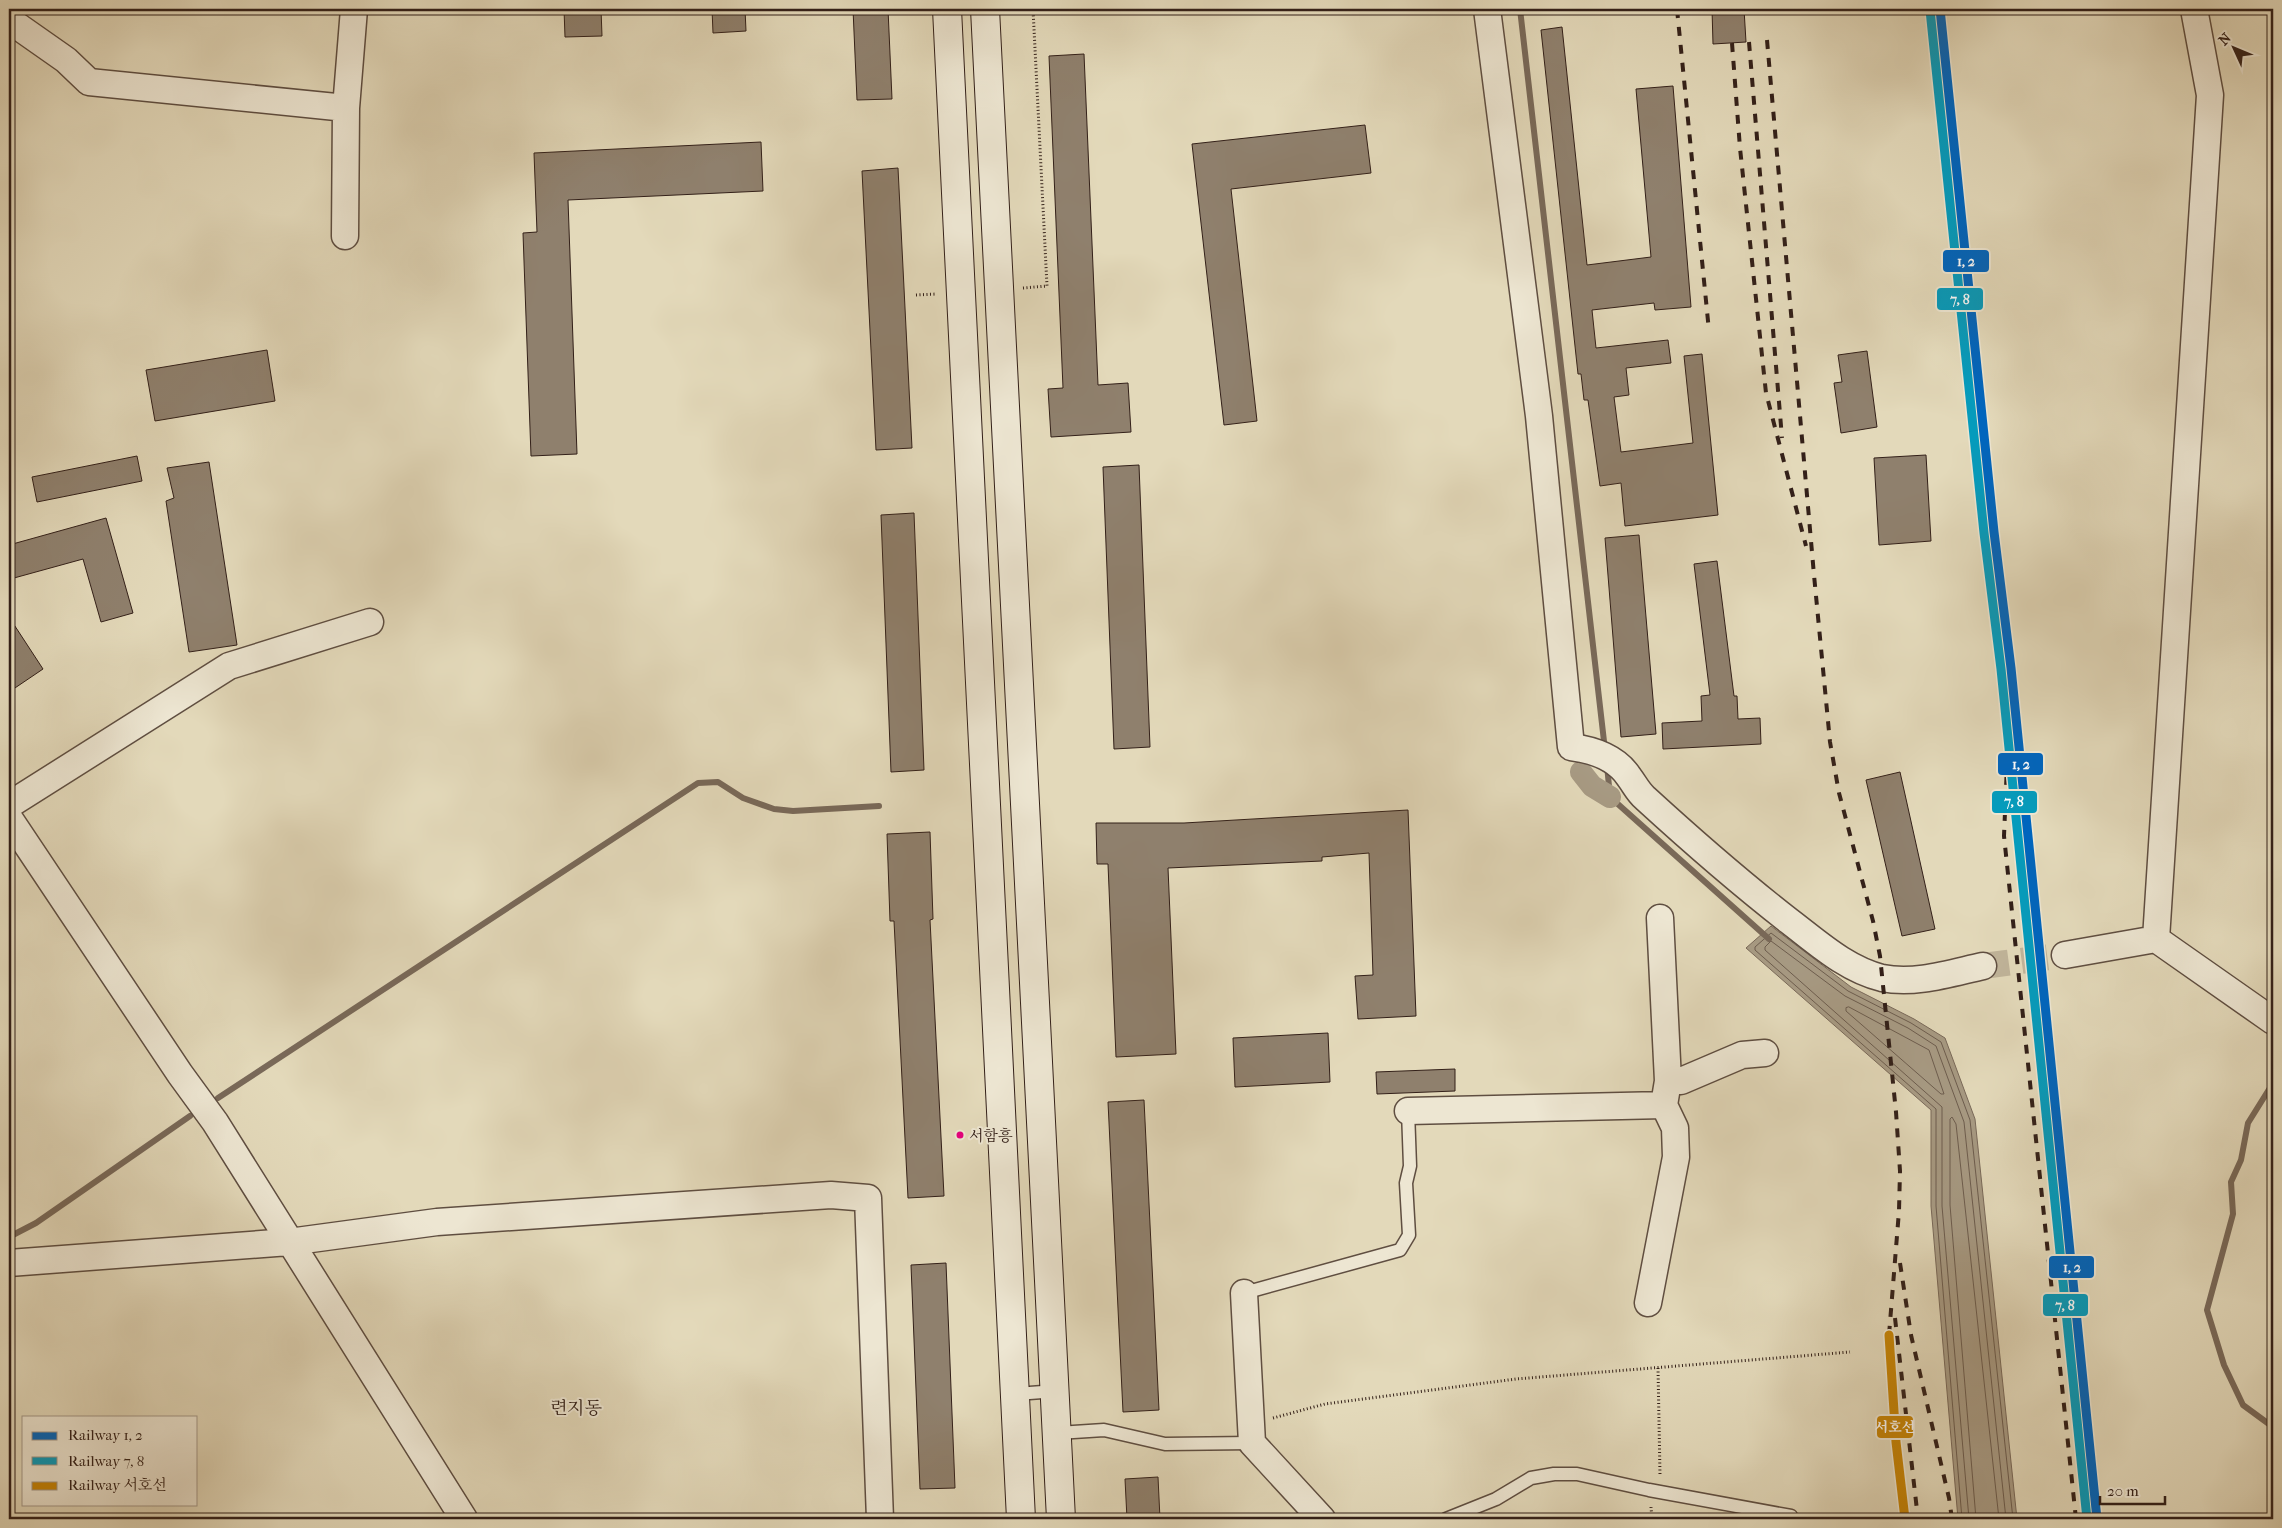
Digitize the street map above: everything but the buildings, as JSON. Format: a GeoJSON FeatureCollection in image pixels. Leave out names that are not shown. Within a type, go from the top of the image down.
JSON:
{"type":"FeatureCollection","features":[{"type":"Feature","properties":{"kind":"main road"},"geometry":{"type":"LineString","coordinates":[[946,9],[1021,1519]]}},
{"type":"Feature","properties":{"kind":"main road"},"geometry":{"type":"LineString","coordinates":[[985,9],[1061,1519]]}},
{"type":"Feature","properties":{"kind":"street"},"geometry":{"type":"LineString","coordinates":[[345,236],[346,108],[354,9]]}},
{"type":"Feature","properties":{"kind":"street"},"geometry":{"type":"LineString","coordinates":[[1487,9],[1539,416],[1571,747],[1590,750],[1614,761],[1643,796],[1705,852],[1759,898],[1844,962],[1882,978],[1905,980],[1923,979],[1983,966]]}},
{"type":"Feature","properties":{"kind":"street"},"geometry":{"type":"LineString","coordinates":[[2156,939],[2210,95],[2194,9]]}},
{"type":"Feature","properties":{"kind":"street"},"geometry":{"type":"LineString","coordinates":[[9,20],[66,60],[89,82],[346,108]]}},
{"type":"Feature","properties":{"kind":"street"},"geometry":{"type":"LineString","coordinates":[[9,805],[229,666],[370,622]]}},
{"type":"Feature","properties":{"kind":"street"},"geometry":{"type":"LineString","coordinates":[[9,818],[180,1074],[215,1122],[464,1519]]}},
{"type":"Feature","properties":{"kind":"street"},"geometry":{"type":"LineString","coordinates":[[1648,1303],[1676,1157],[1675,1128],[1666,1093],[1660,918]]}},
{"type":"Feature","properties":{"kind":"street"},"geometry":{"type":"LineString","coordinates":[[2065,955],[2156,939],[2273,1021]]}},
{"type":"Feature","properties":{"kind":"street"},"geometry":{"type":"LineString","coordinates":[[1408,1111],[1666,1093],[1681,1081],[1742,1055],[1765,1053]]}},
{"type":"Feature","properties":{"kind":"street"},"geometry":{"type":"LineString","coordinates":[[9,1262],[289,1242],[437,1222],[831,1194],[868,1198],[880,1519]]}},
{"type":"Feature","properties":{"kind":"street"},"geometry":{"type":"LineString","coordinates":[[1244,1293],[1252,1434],[1322,1519]]}},
{"type":"Feature","properties":{"kind":"lane"},"geometry":{"type":"LineString","coordinates":[[1244,1293],[1400,1250],[1409,1235],[1406,1183],[1410,1166],[1408,1111]]}},
{"type":"Feature","properties":{"kind":"lane"},"geometry":{"type":"LineString","coordinates":[[1016,1394],[1056,1391]]}},
{"type":"Feature","properties":{"kind":"lane"},"geometry":{"type":"LineString","coordinates":[[1058,1433],[1104,1430],[1165,1444],[1252,1434]]}},
{"type":"Feature","properties":{"kind":"lane"},"geometry":{"type":"LineString","coordinates":[[1446,1519],[1496,1499],[1531,1478],[1554,1474],[1577,1474],[1660,1492],[1791,1516],[1791,1519]]}},
{"type":"Feature","properties":{"kind":"path"},"geometry":{"type":"LineString","coordinates":[[1033,9],[1047,286]]}},
{"type":"Feature","properties":{"kind":"path"},"geometry":{"type":"LineString","coordinates":[[1252,1434],[1334,1402],[1516,1379],[1850,1352]]}},
{"type":"Feature","properties":{"kind":"path"},"geometry":{"type":"LineString","coordinates":[[1658,1368],[1660,1492]]}},
{"type":"Feature","properties":{"kind":"water"},"geometry":{"type":"Polygon","coordinates":[[[1771,926],[1851,987],[1914,1019],[1945,1038],[1975,1119],[2017,1519],[1958,1519],[1931,1206],[1931,1110],[1746,948],[1771,926]]]}},
{"type":"Feature","properties":{"kind":"waterway"},"geometry":{"type":"LineString","coordinates":[[1520,9],[1605,750]]}},
{"type":"Feature","properties":{"kind":"waterway"},"geometry":{"type":"LineString","coordinates":[[1607,765],[1610,797],[1769,939]]}},
{"type":"Feature","properties":{"kind":"waterway"},"geometry":{"type":"LineString","coordinates":[[1581,772],[1592,786],[1610,797]]}},
{"type":"Feature","properties":{"kind":"waterway"},"geometry":{"type":"LineString","coordinates":[[218,1098],[698,783],[718,782],[743,798],[774,809],[793,811],[879,806]]}},
{"type":"Feature","properties":{"kind":"waterway"},"geometry":{"type":"LineString","coordinates":[[2273,1083],[2248,1123],[2241,1160],[2231,1182],[2233,1214],[2207,1310],[2224,1365],[2243,1405],[2273,1427]]}},
{"type":"Feature","properties":{"kind":"waterway"},"geometry":{"type":"LineString","coordinates":[[9,1237],[36,1223],[190,1116]]}},
{"type":"Feature","properties":{"kind":"tunnel"},"geometry":{"type":"LineString","coordinates":[[1983,966],[2065,955]]}},
{"type":"Feature","properties":{"kind":"railway"},"geometry":{"type":"LineString","coordinates":[[1677,9],[1709,331]]}},
{"type":"Feature","properties":{"kind":"railway"},"geometry":{"type":"LineString","coordinates":[[1767,40],[1830,742],[1839,793],[1873,921],[1880,956],[1896,1112],[1900,1171],[1899,1211],[1889,1335]]}},
{"type":"Feature","properties":{"kind":"railway"},"geometry":{"type":"LineString","coordinates":[[1749,42],[1782,438]]}},
{"type":"Feature","properties":{"kind":"railway"},"geometry":{"type":"LineString","coordinates":[[1732,43],[1740,148],[1766,393],[1806,546]]}},
{"type":"Feature","properties":{"kind":"railway"},"geometry":{"type":"LineString","coordinates":[[2011,668],[2004,836],[2076,1519]]}},
{"type":"Feature","properties":{"kind":"railway"},"geometry":{"type":"LineString","coordinates":[[1900,1263],[1911,1335],[1949,1498],[1952,1519]]}},
{"type":"Feature","properties":{"kind":"railway"},"geometry":{"type":"LineString","coordinates":[[1895,1318],[1918,1519]]}},
{"type":"Feature","properties":{"kind":"transit line"},"geometry":{"type":"LineString","coordinates":[[1940,9],[1994,532],[2011,668],[2097,1519]]}},
{"type":"Feature","properties":{"kind":"transit line"},"geometry":{"type":"LineString","coordinates":[[1930,10],[1984,533],[2001,669],[2087,1519]]}},
{"type":"Feature","properties":{"kind":"rail line","name":"서호선"},"geometry":{"type":"LineString","coordinates":[[1889,1335],[1896,1442],[1905,1519]]}},
{"type":"Feature","properties":{"kind":"place","name":"서함흥"},"geometry":{"type":"Point","coordinates":[960,1135]}},
{"type":"Feature","properties":{"kind":"district","name":"련지동"},"geometry":{"type":"Point","coordinates":[576,1408]}}]}
